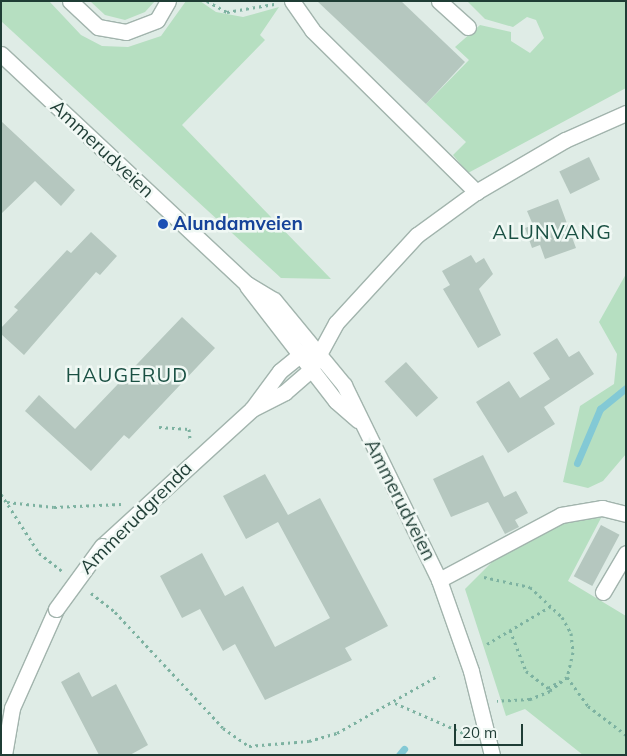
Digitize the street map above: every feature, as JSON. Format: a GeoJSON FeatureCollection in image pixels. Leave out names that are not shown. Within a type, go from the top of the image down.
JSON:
{"type":"FeatureCollection","features":[{"type":"Feature","properties":{"kind":"street"},"geometry":{"type":"LineString","coordinates":[[70,1],[98,27],[126,32],[157,20],[168,1]]}},
{"type":"Feature","properties":{"kind":"street"},"geometry":{"type":"LineString","coordinates":[[292,1],[312,30],[476,192]]}},
{"type":"Feature","properties":{"kind":"street"},"geometry":{"type":"LineString","coordinates":[[440,1],[468,27]]}},
{"type":"Feature","properties":{"kind":"street","name":"Ammerudveien"},"geometry":{"type":"LineString","coordinates":[[1,54],[247,284],[311,369],[359,421]]}},
{"type":"Feature","properties":{"kind":"street"},"geometry":{"type":"LineString","coordinates":[[252,409],[285,392],[311,369],[318,349],[351,306],[417,235],[476,192],[565,140],[626,113]]}},
{"type":"Feature","properties":{"kind":"street","name":"Ammerudveien"},"geometry":{"type":"LineString","coordinates":[[247,284],[274,300],[318,349],[349,391],[359,421],[439,580],[468,663],[492,755]]}},
{"type":"Feature","properties":{"kind":"street"},"geometry":{"type":"LineString","coordinates":[[252,409],[272,379],[300,355],[318,349]]}},
{"type":"Feature","properties":{"kind":"street","name":"Ammerudgrenda"},"geometry":{"type":"LineString","coordinates":[[4,755],[12,708],[56,609],[102,546],[252,409]]}},
{"type":"Feature","properties":{"kind":"street","name":"Ammerudveien"},"geometry":{"type":"LineString","coordinates":[[439,580],[561,515],[602,508],[626,514]]}},
{"type":"Feature","properties":{"kind":"street"},"geometry":{"type":"LineString","coordinates":[[603,592],[626,553]]}},
{"type":"Feature","properties":{"kind":"path"},"geometry":{"type":"LineString","coordinates":[[207,1],[227,12],[237,13],[281,1]]}},
{"type":"Feature","properties":{"kind":"path"},"geometry":{"type":"LineString","coordinates":[[159,427],[189,429],[191,447]]}},
{"type":"Feature","properties":{"kind":"path"},"geometry":{"type":"LineString","coordinates":[[1,494],[39,553],[68,576]]}},
{"type":"Feature","properties":{"kind":"path"},"geometry":{"type":"LineString","coordinates":[[7,502],[54,507],[148,502]]}},
{"type":"Feature","properties":{"kind":"path"},"geometry":{"type":"LineString","coordinates":[[454,573],[530,587],[551,606],[571,633],[573,652],[567,677],[538,697],[496,701]]}},
{"type":"Feature","properties":{"kind":"path"},"geometry":{"type":"LineString","coordinates":[[82,587],[115,612],[223,728],[249,746],[310,741],[338,733],[394,703],[440,675]]}},
{"type":"Feature","properties":{"kind":"path"},"geometry":{"type":"LineString","coordinates":[[487,644],[551,606]]}},
{"type":"Feature","properties":{"kind":"path"},"geometry":{"type":"LineString","coordinates":[[510,630],[526,671],[548,688],[567,677]]}},
{"type":"Feature","properties":{"kind":"path"},"geometry":{"type":"LineString","coordinates":[[567,677],[588,706],[626,735]]}},
{"type":"Feature","properties":{"kind":"path"},"geometry":{"type":"LineString","coordinates":[[394,703],[470,736]]}},
{"type":"Feature","properties":{"kind":"green space"},"geometry":{"type":"Polygon","coordinates":[[[1,1],[49,1],[81,35],[102,46],[128,47],[161,36],[186,1],[200,1],[216,12],[243,17],[279,7],[260,35],[265,40],[182,125],[331,279],[281,278],[1,21],[1,1]]]}},
{"type":"Feature","properties":{"kind":"green space"},"geometry":{"type":"Polygon","coordinates":[[[90,1],[155,1],[145,12],[125,20],[105,15],[90,1]]]}},
{"type":"Feature","properties":{"kind":"green space"},"geometry":{"type":"Polygon","coordinates":[[[467,1],[626,1],[626,88],[468,173],[453,155],[466,142],[426,104],[469,60],[455,47],[480,25],[511,32],[511,41],[530,53],[544,38],[536,20],[527,17],[513,27],[485,19],[467,1]]]}},
{"type":"Feature","properties":{"kind":"green space"},"geometry":{"type":"Polygon","coordinates":[[[626,274],[626,454],[603,481],[588,488],[563,482],[580,406],[614,384],[617,354],[599,322],[626,274]]]}},
{"type":"Feature","properties":{"kind":"green space"},"geometry":{"type":"Polygon","coordinates":[[[601,518],[568,581],[626,616],[626,755],[583,755],[525,709],[506,716],[465,589],[502,552],[545,529],[573,519],[601,518]]]}},
{"type":"Feature","properties":{"kind":"building"},"geometry":{"type":"Polygon","coordinates":[[[317,1],[401,1],[465,62],[426,104],[317,1]]]}},
{"type":"Feature","properties":{"kind":"building"},"geometry":{"type":"Polygon","coordinates":[[[1,121],[75,190],[61,206],[35,181],[1,214],[1,121]]]}},
{"type":"Feature","properties":{"kind":"building"},"geometry":{"type":"Polygon","coordinates":[[[589,157],[600,179],[570,194],[559,171],[589,157]]]}},
{"type":"Feature","properties":{"kind":"building"},"geometry":{"type":"Polygon","coordinates":[[[558,199],[576,248],[545,259],[540,245],[532,248],[525,228],[533,225],[527,211],[558,199]]]}},
{"type":"Feature","properties":{"kind":"building"},"geometry":{"type":"Polygon","coordinates":[[[91,232],[117,256],[100,275],[96,272],[24,355],[1,334],[1,328],[18,310],[14,307],[67,250],[71,253],[91,232]]]}},
{"type":"Feature","properties":{"kind":"building"},"geometry":{"type":"Polygon","coordinates":[[[471,255],[476,263],[484,258],[493,274],[479,289],[501,335],[478,348],[443,289],[450,285],[442,271],[471,255]]]}},
{"type":"Feature","properties":{"kind":"building"},"geometry":{"type":"Polygon","coordinates":[[[182,317],[215,348],[129,439],[124,435],[91,471],[25,411],[39,395],[75,429],[182,317]]]}},
{"type":"Feature","properties":{"kind":"building"},"geometry":{"type":"Polygon","coordinates":[[[557,338],[569,357],[579,351],[594,374],[544,407],[555,424],[508,453],[476,402],[509,381],[520,398],[550,379],[533,353],[557,338]]]}},
{"type":"Feature","properties":{"kind":"building"},"geometry":{"type":"Polygon","coordinates":[[[406,362],[438,398],[417,417],[384,381],[406,362]]]}},
{"type":"Feature","properties":{"kind":"building"},"geometry":{"type":"Polygon","coordinates":[[[483,455],[504,497],[516,491],[528,513],[515,520],[519,527],[505,534],[488,502],[451,517],[433,479],[483,455]]]}},
{"type":"Feature","properties":{"kind":"building"},"geometry":{"type":"Polygon","coordinates":[[[265,474],[288,515],[320,498],[388,626],[345,648],[352,660],[265,700],[235,644],[223,651],[200,609],[182,618],[160,576],[202,553],[225,596],[243,586],[275,647],[330,618],[278,522],[246,539],[223,496],[265,474]]]}},
{"type":"Feature","properties":{"kind":"building"},"geometry":{"type":"Polygon","coordinates":[[[601,525],[620,535],[592,586],[574,576],[601,525]]]}},
{"type":"Feature","properties":{"kind":"building"},"geometry":{"type":"Polygon","coordinates":[[[79,672],[92,697],[116,684],[148,745],[130,755],[99,755],[61,682],[79,672]]]}},
{"type":"Feature","properties":{"kind":"waterway"},"geometry":{"type":"LineString","coordinates":[[577,463],[600,409],[626,388]]}},
{"type":"Feature","properties":{"kind":"waterway"},"geometry":{"type":"LineString","coordinates":[[399,755],[404,749]]}},
{"type":"Feature","properties":{"kind":"place","name":"Alundamveien"},"geometry":{"type":"Point","coordinates":[163,224]}},
{"type":"Feature","properties":{"kind":"district","name":"ALUNVANG"},"geometry":{"type":"Point","coordinates":[552,231]}},
{"type":"Feature","properties":{"kind":"district","name":"HAUGERUD"},"geometry":{"type":"Point","coordinates":[127,374]}}]}
